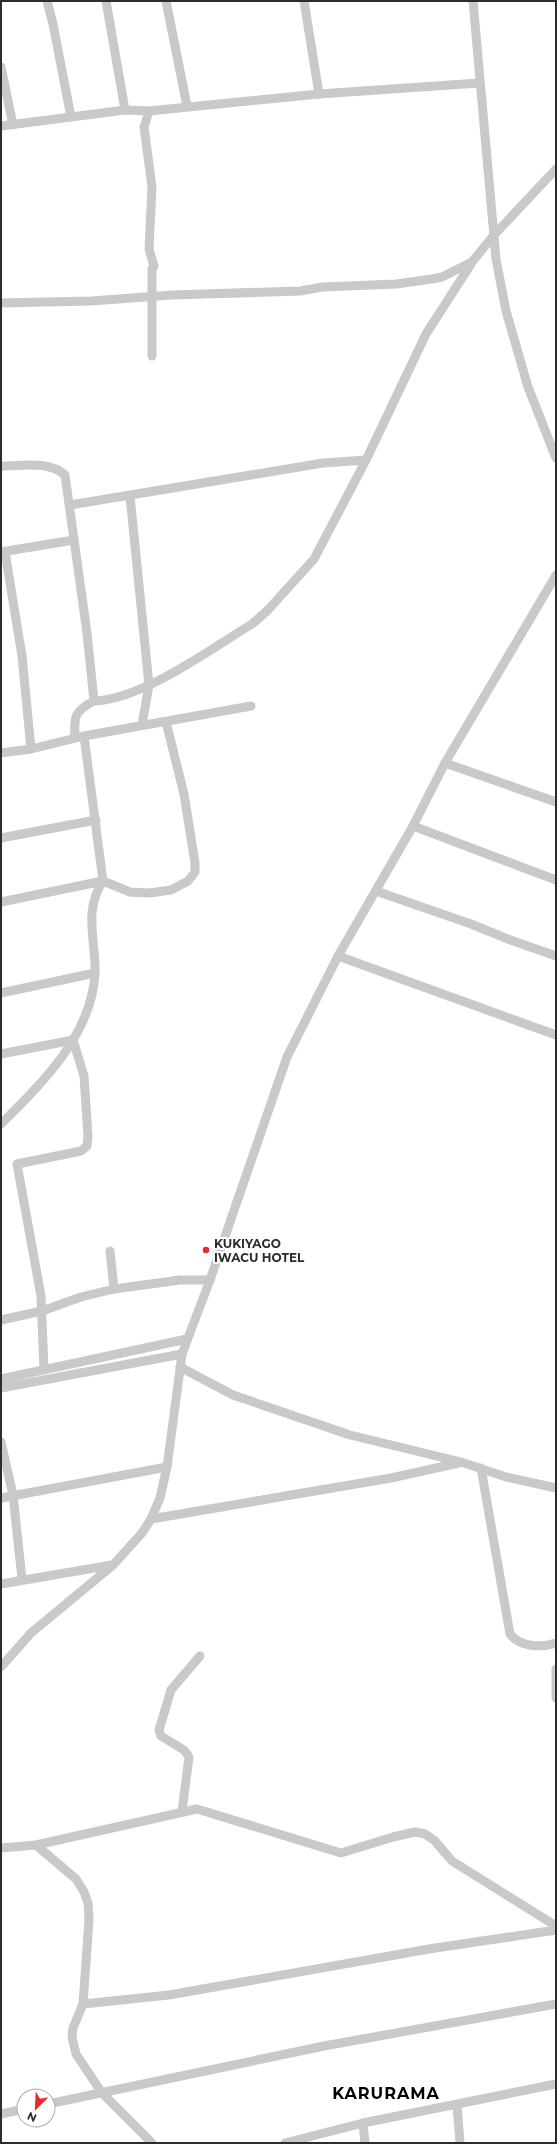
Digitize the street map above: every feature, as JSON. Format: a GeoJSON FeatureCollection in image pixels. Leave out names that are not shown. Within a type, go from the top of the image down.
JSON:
{"type":"FeatureCollection","features":[{"type":"Feature","properties":{"kind":"street"},"geometry":{"type":"LineString","coordinates":[[47,1],[62,64],[71,118]]}},
{"type":"Feature","properties":{"kind":"street"},"geometry":{"type":"LineString","coordinates":[[106,1],[126,110]]}},
{"type":"Feature","properties":{"kind":"street"},"geometry":{"type":"LineString","coordinates":[[166,1],[187,106]]}},
{"type":"Feature","properties":{"kind":"street"},"geometry":{"type":"LineString","coordinates":[[304,1],[319,94]]}},
{"type":"Feature","properties":{"kind":"street"},"geometry":{"type":"LineString","coordinates":[[473,1],[494,235],[506,311],[528,387],[556,458]]}},
{"type":"Feature","properties":{"kind":"street"},"geometry":{"type":"LineString","coordinates":[[1,67],[13,125]]}},
{"type":"Feature","properties":{"kind":"street"},"geometry":{"type":"LineString","coordinates":[[1,126],[126,110],[149,111],[319,94],[480,83]]}},
{"type":"Feature","properties":{"kind":"street"},"geometry":{"type":"LineString","coordinates":[[149,111],[144,127],[152,187],[149,249],[154,266],[152,269],[152,356]]}},
{"type":"Feature","properties":{"kind":"street"},"geometry":{"type":"LineString","coordinates":[[1,1124],[48,1077],[73,1040],[92,995],[95,973],[92,910],[94,897],[103,881],[96,820],[75,718],[80,708],[94,701],[110,700],[150,685],[252,624],[314,559],[366,460],[426,334],[472,262],[494,235],[555,171]]}},
{"type":"Feature","properties":{"kind":"street"},"geometry":{"type":"LineString","coordinates":[[1,303],[92,301],[300,291],[323,287],[396,284],[442,277],[472,262]]}},
{"type":"Feature","properties":{"kind":"street"},"geometry":{"type":"LineString","coordinates":[[70,505],[324,463],[366,460]]}},
{"type":"Feature","properties":{"kind":"street"},"geometry":{"type":"LineString","coordinates":[[1,466],[45,465],[59,469],[65,475],[88,633],[94,701]]}},
{"type":"Feature","properties":{"kind":"street"},"geometry":{"type":"LineString","coordinates":[[130,496],[150,685],[142,725]]}},
{"type":"Feature","properties":{"kind":"street"},"geometry":{"type":"LineString","coordinates":[[31,749],[22,656],[3,552],[74,540]]}},
{"type":"Feature","properties":{"kind":"street"},"geometry":{"type":"LineString","coordinates":[[1,1667],[31,1633],[113,1565],[142,1533],[151,1518],[160,1498],[167,1467],[182,1354],[210,1280],[287,1057],[338,956],[413,826],[445,763],[556,575]]}},
{"type":"Feature","properties":{"kind":"street"},"geometry":{"type":"LineString","coordinates":[[1,753],[31,749],[80,737],[252,706]]}},
{"type":"Feature","properties":{"kind":"street"},"geometry":{"type":"LineString","coordinates":[[1,902],[103,881],[130,892],[149,893],[171,890],[188,881],[195,872],[184,794],[166,722]]}},
{"type":"Feature","properties":{"kind":"street"},"geometry":{"type":"LineString","coordinates":[[445,763],[556,802]]}},
{"type":"Feature","properties":{"kind":"street"},"geometry":{"type":"LineString","coordinates":[[1,838],[96,820]]}},
{"type":"Feature","properties":{"kind":"street"},"geometry":{"type":"LineString","coordinates":[[413,826],[556,880]]}},
{"type":"Feature","properties":{"kind":"street"},"geometry":{"type":"LineString","coordinates":[[376,891],[471,924],[556,956]]}},
{"type":"Feature","properties":{"kind":"street"},"geometry":{"type":"LineString","coordinates":[[338,956],[556,1035]]}},
{"type":"Feature","properties":{"kind":"street"},"geometry":{"type":"LineString","coordinates":[[1,993],[95,973]]}},
{"type":"Feature","properties":{"kind":"street"},"geometry":{"type":"LineString","coordinates":[[1,1054],[73,1040]]}},
{"type":"Feature","properties":{"kind":"street"},"geometry":{"type":"LineString","coordinates":[[44,1369],[42,1311],[17,1164],[81,1151],[87,1146],[84,1076],[73,1040]]}},
{"type":"Feature","properties":{"kind":"street"},"geometry":{"type":"LineString","coordinates":[[110,1251],[114,1289]]}},
{"type":"Feature","properties":{"kind":"street"},"geometry":{"type":"LineString","coordinates":[[1,1320],[42,1311],[81,1297],[114,1289],[174,1281],[210,1280]]}},
{"type":"Feature","properties":{"kind":"street"},"geometry":{"type":"LineString","coordinates":[[1,1379],[187,1339]]}},
{"type":"Feature","properties":{"kind":"street"},"geometry":{"type":"LineString","coordinates":[[1,1388],[182,1354]]}},
{"type":"Feature","properties":{"kind":"street"},"geometry":{"type":"LineString","coordinates":[[180,1367],[233,1395],[350,1436],[461,1462],[506,1477],[556,1488]]}},
{"type":"Feature","properties":{"kind":"street"},"geometry":{"type":"LineString","coordinates":[[1,1442],[13,1495],[22,1579]]}},
{"type":"Feature","properties":{"kind":"street"},"geometry":{"type":"LineString","coordinates":[[151,1518],[391,1478],[461,1462]]}},
{"type":"Feature","properties":{"kind":"street"},"geometry":{"type":"LineString","coordinates":[[1,1498],[167,1467]]}},
{"type":"Feature","properties":{"kind":"street"},"geometry":{"type":"LineString","coordinates":[[481,1468],[510,1634],[514,1640],[523,1644],[547,1646],[556,1643]]}},
{"type":"Feature","properties":{"kind":"street"},"geometry":{"type":"LineString","coordinates":[[1,1584],[22,1579],[113,1565]]}},
{"type":"Feature","properties":{"kind":"street"},"geometry":{"type":"LineString","coordinates":[[182,1811],[189,1756],[184,1750],[161,1736],[159,1730],[171,1690],[200,1656]]}},
{"type":"Feature","properties":{"kind":"street"},"geometry":{"type":"LineString","coordinates":[[556,1669],[556,1698]]}},
{"type":"Feature","properties":{"kind":"street"},"geometry":{"type":"LineString","coordinates":[[1,1848],[36,1845],[182,1811],[197,1809],[214,1812],[341,1853],[414,1832],[425,1834],[434,1840],[452,1861],[556,1926]]}},
{"type":"Feature","properties":{"kind":"street"},"geometry":{"type":"LineString","coordinates":[[36,1845],[76,1879],[84,1892],[88,1903],[89,1920],[83,2004],[73,2028],[72,2044],[76,2054],[102,2093],[152,2143]]}},
{"type":"Feature","properties":{"kind":"street"},"geometry":{"type":"LineString","coordinates":[[83,2004],[170,1995],[429,1949],[556,1930]]}},
{"type":"Feature","properties":{"kind":"street"},"geometry":{"type":"LineString","coordinates":[[56,2102],[324,2046],[556,2004]]}},
{"type":"Feature","properties":{"kind":"street"},"geometry":{"type":"LineString","coordinates":[[285,2143],[363,2123],[556,2084]]}},
{"type":"Feature","properties":{"kind":"street"},"geometry":{"type":"LineString","coordinates":[[457,2105],[460,2143]]}},
{"type":"Feature","properties":{"kind":"street"},"geometry":{"type":"LineString","coordinates":[[1,2114],[16,2111]]}},
{"type":"Feature","properties":{"kind":"street"},"geometry":{"type":"LineString","coordinates":[[363,2123],[366,2143]]}},
{"type":"Feature","properties":{"kind":"place","name":"KUKIYAGO IWACU HOTEL"},"geometry":{"type":"Point","coordinates":[206,1250]}},
{"type":"Feature","properties":{"kind":"district","name":"KARURAMA"},"geometry":{"type":"Point","coordinates":[386,2093]}}]}
